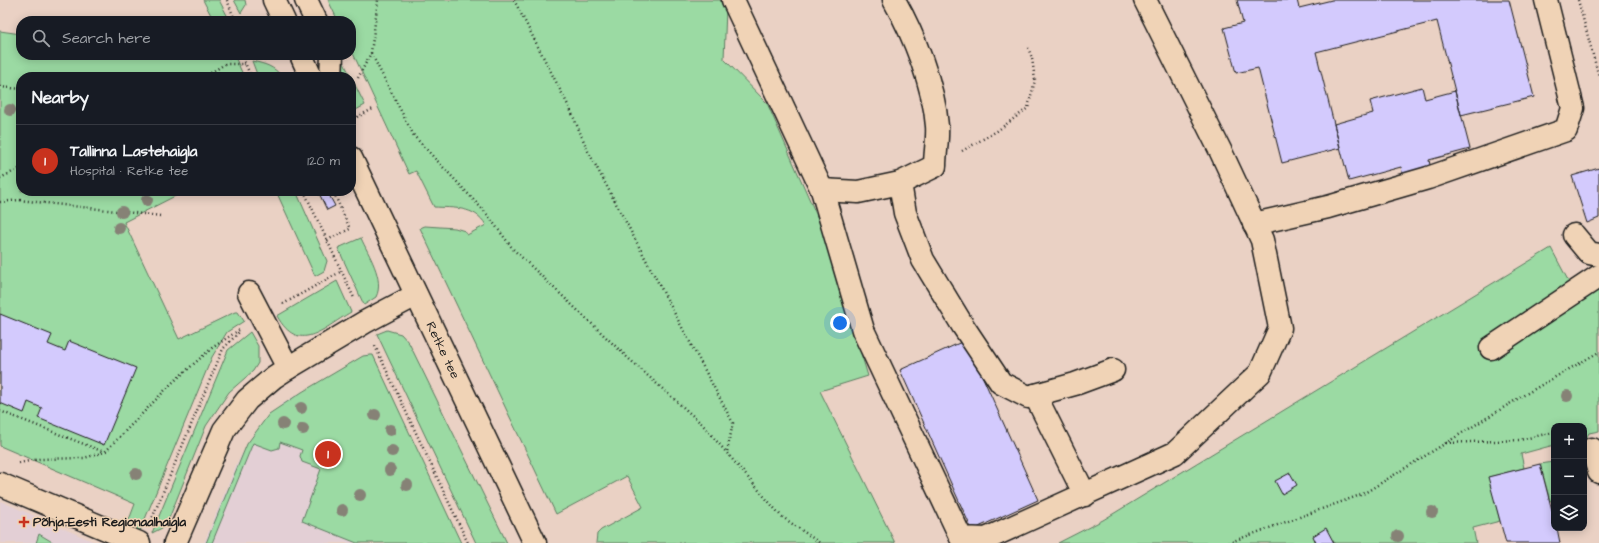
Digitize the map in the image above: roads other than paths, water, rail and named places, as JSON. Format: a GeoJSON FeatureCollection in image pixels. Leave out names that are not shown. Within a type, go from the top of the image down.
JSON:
{"type":"FeatureCollection","features":[{"type":"Feature","properties":{"kind":"street"},"geometry":{"type":"LineString","coordinates":[[274,0],[282,16]]}},
{"type":"Feature","properties":{"kind":"street"},"geometry":{"type":"LineString","coordinates":[[306,0],[314,16]]}},
{"type":"Feature","properties":{"kind":"street"},"geometry":{"type":"LineString","coordinates":[[733,0],[822,190],[863,330],[961,538],[986,540],[1175,453],[1260,373],[1280,328],[1262,240],[1221,152],[1144,0]]}},
{"type":"Feature","properties":{"kind":"street"},"geometry":{"type":"LineString","coordinates":[[822,190],[858,192],[900,183],[935,166],[937,127],[927,75],[906,21],[894,0]]}},
{"type":"Feature","properties":{"kind":"street"},"geometry":{"type":"LineString","coordinates":[[1254,224],[1328,207],[1428,178],[1566,130],[1573,108],[1546,0]]}},
{"type":"Feature","properties":{"kind":"street"},"geometry":{"type":"LineString","coordinates":[[303,60],[309,72]]}},
{"type":"Feature","properties":{"kind":"street"},"geometry":{"type":"LineString","coordinates":[[331,72],[332,60]]}},
{"type":"Feature","properties":{"kind":"street","name":"Retke tee"},"geometry":{"type":"LineString","coordinates":[[356,169],[535,543]]}},
{"type":"Feature","properties":{"kind":"street"},"geometry":{"type":"LineString","coordinates":[[900,183],[905,213],[923,260],[963,326],[1001,383],[1028,397],[1075,384],[1113,370]]}},
{"type":"Feature","properties":{"kind":"street"},"geometry":{"type":"LineString","coordinates":[[1574,235],[1589,253],[1599,254]]}},
{"type":"Feature","properties":{"kind":"street"},"geometry":{"type":"LineString","coordinates":[[1491,348],[1599,276]]}},
{"type":"Feature","properties":{"kind":"street"},"geometry":{"type":"LineString","coordinates":[[249,293],[288,368]]}},
{"type":"Feature","properties":{"kind":"street"},"geometry":{"type":"LineString","coordinates":[[175,543],[224,430],[247,400],[274,377],[288,368],[365,322],[416,295]]}},
{"type":"Feature","properties":{"kind":"street"},"geometry":{"type":"LineString","coordinates":[[1035,395],[1085,495]]}},
{"type":"Feature","properties":{"kind":"street"},"geometry":{"type":"LineString","coordinates":[[1592,449],[1599,472]]}},
{"type":"Feature","properties":{"kind":"street"},"geometry":{"type":"LineString","coordinates":[[0,484],[144,535]]}},
{"type":"Feature","properties":{"kind":"place","name":"Tallinna Lastehaigla"},"geometry":{"type":"Point","coordinates":[328,454]}},
{"type":"Feature","properties":{"kind":"place","name":"Põhja-Eesti Regionaalhaigla"},"geometry":{"type":"Point","coordinates":[24,522]}}]}
